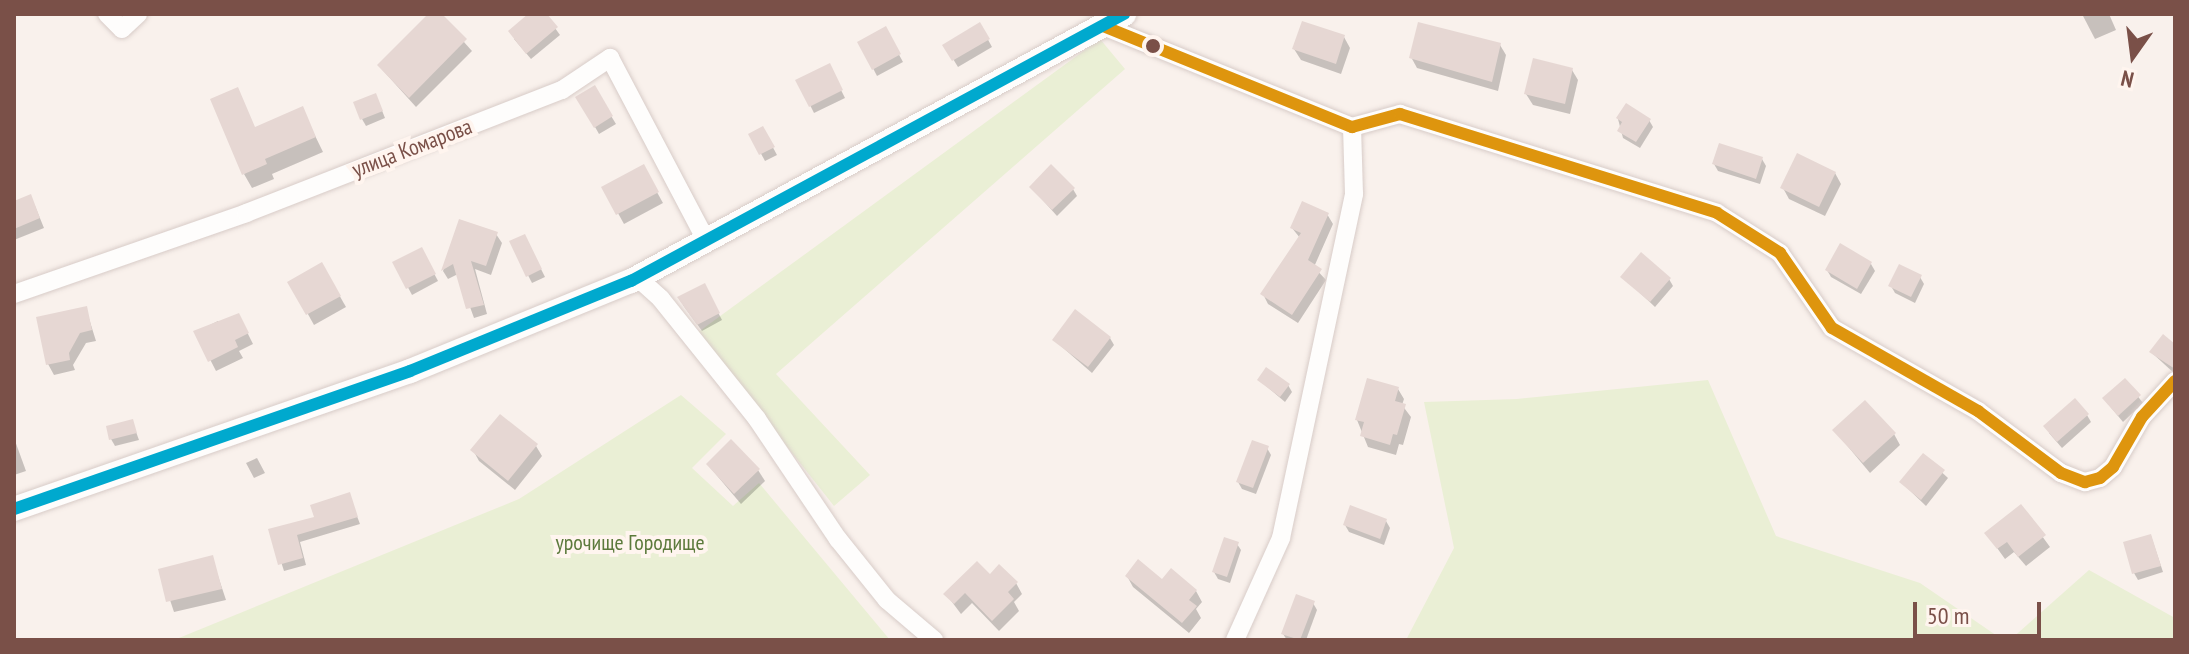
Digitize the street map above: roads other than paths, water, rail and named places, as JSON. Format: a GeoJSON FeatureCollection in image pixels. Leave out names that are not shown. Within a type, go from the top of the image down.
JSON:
{"type":"FeatureCollection","features":[{"type":"Feature","properties":{"kind":"street"},"geometry":{"type":"LineString","coordinates":[[107,14],[122,29],[138,14]]}},
{"type":"Feature","properties":{"kind":"street"},"geometry":{"type":"LineString","coordinates":[[14,509],[410,371],[638,278],[1124,14]]}},
{"type":"Feature","properties":{"kind":"street"},"geometry":{"type":"LineString","coordinates":[[1103,26],[1352,127],[1400,114],[1717,213],[1780,253],[1832,328],[1978,411],[2061,473],[2085,482],[2100,478],[2113,467],[2142,417],[2175,381]]}},
{"type":"Feature","properties":{"kind":"street","name":"улица Комарова"},"geometry":{"type":"LineString","coordinates":[[14,294],[246,213],[562,90],[610,58],[706,240]]}},
{"type":"Feature","properties":{"kind":"street"},"geometry":{"type":"LineString","coordinates":[[1235,640],[1281,538],[1354,194],[1352,127]]}},
{"type":"Feature","properties":{"kind":"street"},"geometry":{"type":"LineString","coordinates":[[638,278],[661,299],[757,419],[838,539],[887,600],[934,640]]}},
{"type":"Feature","properties":{"kind":"park label","name":"урочище Городище"},"geometry":{"type":"Point","coordinates":[630,543]}}]}
